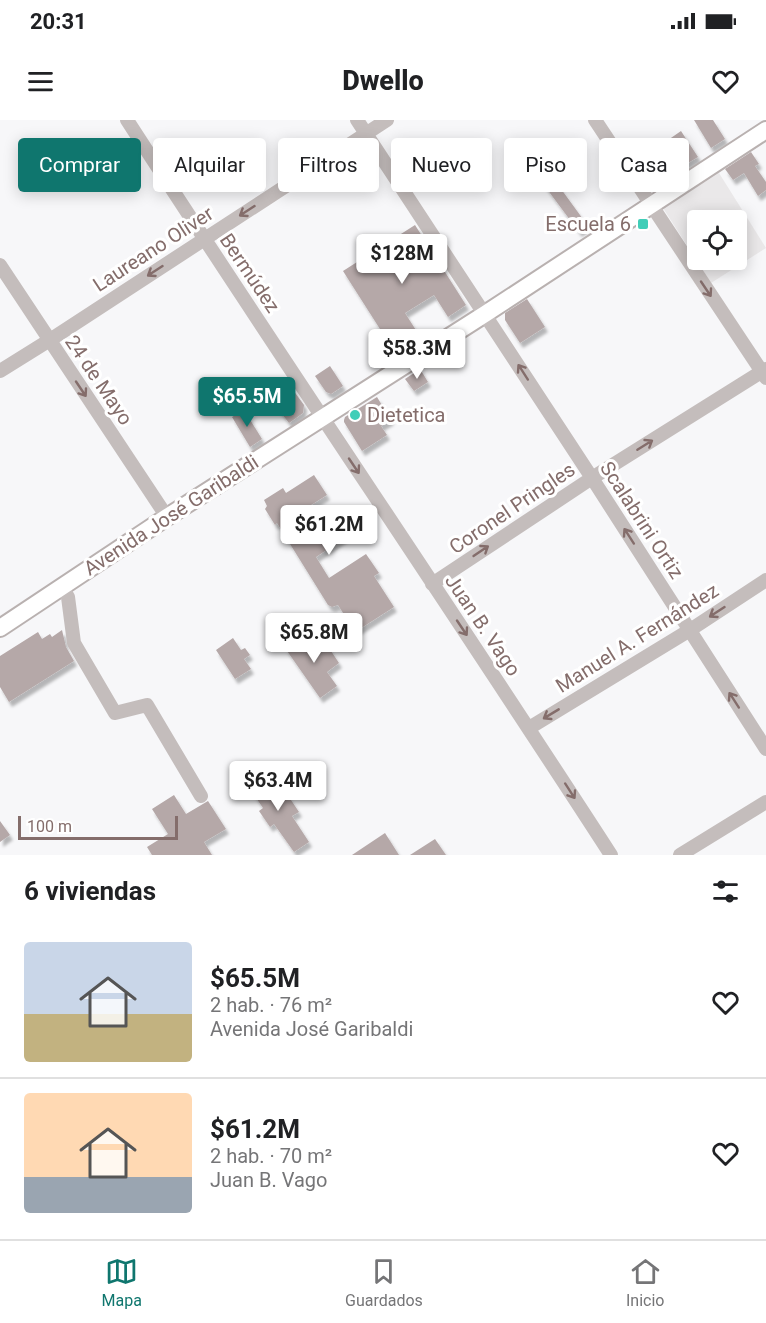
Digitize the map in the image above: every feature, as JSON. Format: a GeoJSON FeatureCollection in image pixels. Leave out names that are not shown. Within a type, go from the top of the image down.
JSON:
{"type":"FeatureCollection","features":[{"type":"Feature","properties":{"kind":"main road","name":"Avenida José Garibaldi"},"geometry":{"type":"LineString","coordinates":[[1,626],[766,130]]}},
{"type":"Feature","properties":{"kind":"street","name":"Bermúdez"},"geometry":{"type":"LineString","coordinates":[[127,120],[322,417]]}},
{"type":"Feature","properties":{"kind":"street","name":"Scalabrini Ortiz"},"geometry":{"type":"LineString","coordinates":[[357,120],[592,478],[766,749]]}},
{"type":"Feature","properties":{"kind":"street","name":"Laureano Oliver"},"geometry":{"type":"LineString","coordinates":[[0,371],[387,120]]}},
{"type":"Feature","properties":{"kind":"street"},"geometry":{"type":"LineString","coordinates":[[595,120],[765,373]]}},
{"type":"Feature","properties":{"kind":"street","name":"24 de Mayo"},"geometry":{"type":"LineString","coordinates":[[0,265],[167,517]]}},
{"type":"Feature","properties":{"kind":"street","name":"Coronel Pringles"},"geometry":{"type":"LineString","coordinates":[[432,584],[592,478],[765,373]]}},
{"type":"Feature","properties":{"kind":"street","name":"Juan B. Vago"},"geometry":{"type":"LineString","coordinates":[[322,417],[611,855]]}},
{"type":"Feature","properties":{"kind":"street","name":"Manuel A. Fernández"},"geometry":{"type":"LineString","coordinates":[[529,728],[690,630],[766,580]]}},
{"type":"Feature","properties":{"kind":"street"},"geometry":{"type":"LineString","coordinates":[[62,587],[68,597],[74,643],[115,714],[147,705],[201,796]]}},
{"type":"Feature","properties":{"kind":"street"},"geometry":{"type":"LineString","coordinates":[[680,855],[766,802]]}},
{"type":"Feature","properties":{"kind":"shaded area"},"geometry":{"type":"Polygon","coordinates":[[[719,173],[742,210],[687,210],[687,246],[663,208],[719,173]]]}},
{"type":"Feature","properties":{"kind":"shaded area"},"geometry":{"type":"Polygon","coordinates":[[[747,218],[766,248],[747,260],[747,218]]]}},
{"type":"Feature","properties":{"kind":"shaded area"},"geometry":{"type":"Polygon","coordinates":[[[703,270],[731,270],[711,283],[703,270]]]}},
{"type":"Feature","properties":{"kind":"building"},"geometry":{"type":"Polygon","coordinates":[[[694,120],[713,120],[725,139],[711,148],[694,120]]]}},
{"type":"Feature","properties":{"kind":"building"},"geometry":{"type":"Polygon","coordinates":[[[681,131],[686,138],[671,138],[681,131]]]}},
{"type":"Feature","properties":{"kind":"building"},"geometry":{"type":"Polygon","coordinates":[[[689,143],[698,157],[689,162],[689,143]]]}},
{"type":"Feature","properties":{"kind":"building"},"geometry":{"type":"Polygon","coordinates":[[[751,152],[759,164],[755,166],[766,182],[766,190],[758,196],[744,173],[733,180],[725,169],[751,152]]]}},
{"type":"Feature","properties":{"kind":"building"},"geometry":{"type":"Polygon","coordinates":[[[549,192],[563,192],[588,226],[579,232],[549,192]]]}},
{"type":"Feature","properties":{"kind":"building"},"geometry":{"type":"Polygon","coordinates":[[[415,225],[466,305],[448,317],[434,295],[405,313],[419,335],[394,351],[343,271],[415,225]]]}},
{"type":"Feature","properties":{"kind":"building"},"geometry":{"type":"Polygon","coordinates":[[[527,299],[545,327],[520,343],[505,320],[505,313],[527,299]]]}},
{"type":"Feature","properties":{"kind":"building"},"geometry":{"type":"Polygon","coordinates":[[[330,366],[343,386],[331,394],[326,392],[315,376],[330,366]]]}},
{"type":"Feature","properties":{"kind":"building"},"geometry":{"type":"Polygon","coordinates":[[[420,369],[428,382],[414,391],[405,379],[420,369]]]}},
{"type":"Feature","properties":{"kind":"building"},"geometry":{"type":"Polygon","coordinates":[[[293,390],[304,405],[303,413],[289,423],[278,409],[286,404],[282,399],[293,390]]]}},
{"type":"Feature","properties":{"kind":"building"},"geometry":{"type":"Polygon","coordinates":[[[377,397],[391,420],[381,426],[387,435],[362,451],[344,420],[345,417],[377,397]]]}},
{"type":"Feature","properties":{"kind":"building"},"geometry":{"type":"Polygon","coordinates":[[[244,410],[262,439],[250,447],[232,417],[244,410]]]}},
{"type":"Feature","properties":{"kind":"building"},"geometry":{"type":"Polygon","coordinates":[[[314,475],[327,495],[295,515],[309,535],[341,514],[353,532],[316,557],[329,578],[366,554],[379,573],[374,576],[394,607],[355,632],[338,605],[332,607],[328,605],[277,523],[275,525],[265,509],[267,506],[264,500],[283,488],[286,493],[314,475]]]}},
{"type":"Feature","properties":{"kind":"building"},"geometry":{"type":"Polygon","coordinates":[[[62,630],[66,647],[74,661],[9,702],[0,687],[0,656],[38,632],[42,639],[50,634],[52,637],[62,630]]]}},
{"type":"Feature","properties":{"kind":"building"},"geometry":{"type":"Polygon","coordinates":[[[306,634],[318,651],[327,645],[339,663],[327,672],[337,686],[320,698],[285,648],[306,634]]]}},
{"type":"Feature","properties":{"kind":"building"},"geometry":{"type":"Polygon","coordinates":[[[233,638],[241,650],[245,648],[250,655],[244,659],[251,669],[235,679],[216,650],[233,638]]]}},
{"type":"Feature","properties":{"kind":"building"},"geometry":{"type":"Polygon","coordinates":[[[262,772],[280,799],[287,794],[299,812],[292,816],[309,842],[294,852],[274,824],[270,827],[259,811],[263,808],[246,783],[262,772]]]}},
{"type":"Feature","properties":{"kind":"building"},"geometry":{"type":"Polygon","coordinates":[[[174,795],[186,814],[208,801],[226,829],[204,842],[212,855],[152,855],[147,847],[168,834],[152,809],[174,795]]]}},
{"type":"Feature","properties":{"kind":"building"},"geometry":{"type":"Polygon","coordinates":[[[0,821],[10,835],[0,842],[0,821]]]}},
{"type":"Feature","properties":{"kind":"building"},"geometry":{"type":"Polygon","coordinates":[[[385,833],[399,855],[352,855],[385,833]]]}},
{"type":"Feature","properties":{"kind":"building"},"geometry":{"type":"Polygon","coordinates":[[[435,839],[446,855],[410,855],[435,839]]]}},
{"type":"Feature","properties":{"kind":"place","name":"Escuela 6"},"geometry":{"type":"Point","coordinates":[643,224]}},
{"type":"Feature","properties":{"kind":"place","name":"Dietetica"},"geometry":{"type":"Point","coordinates":[355,415]}}]}
